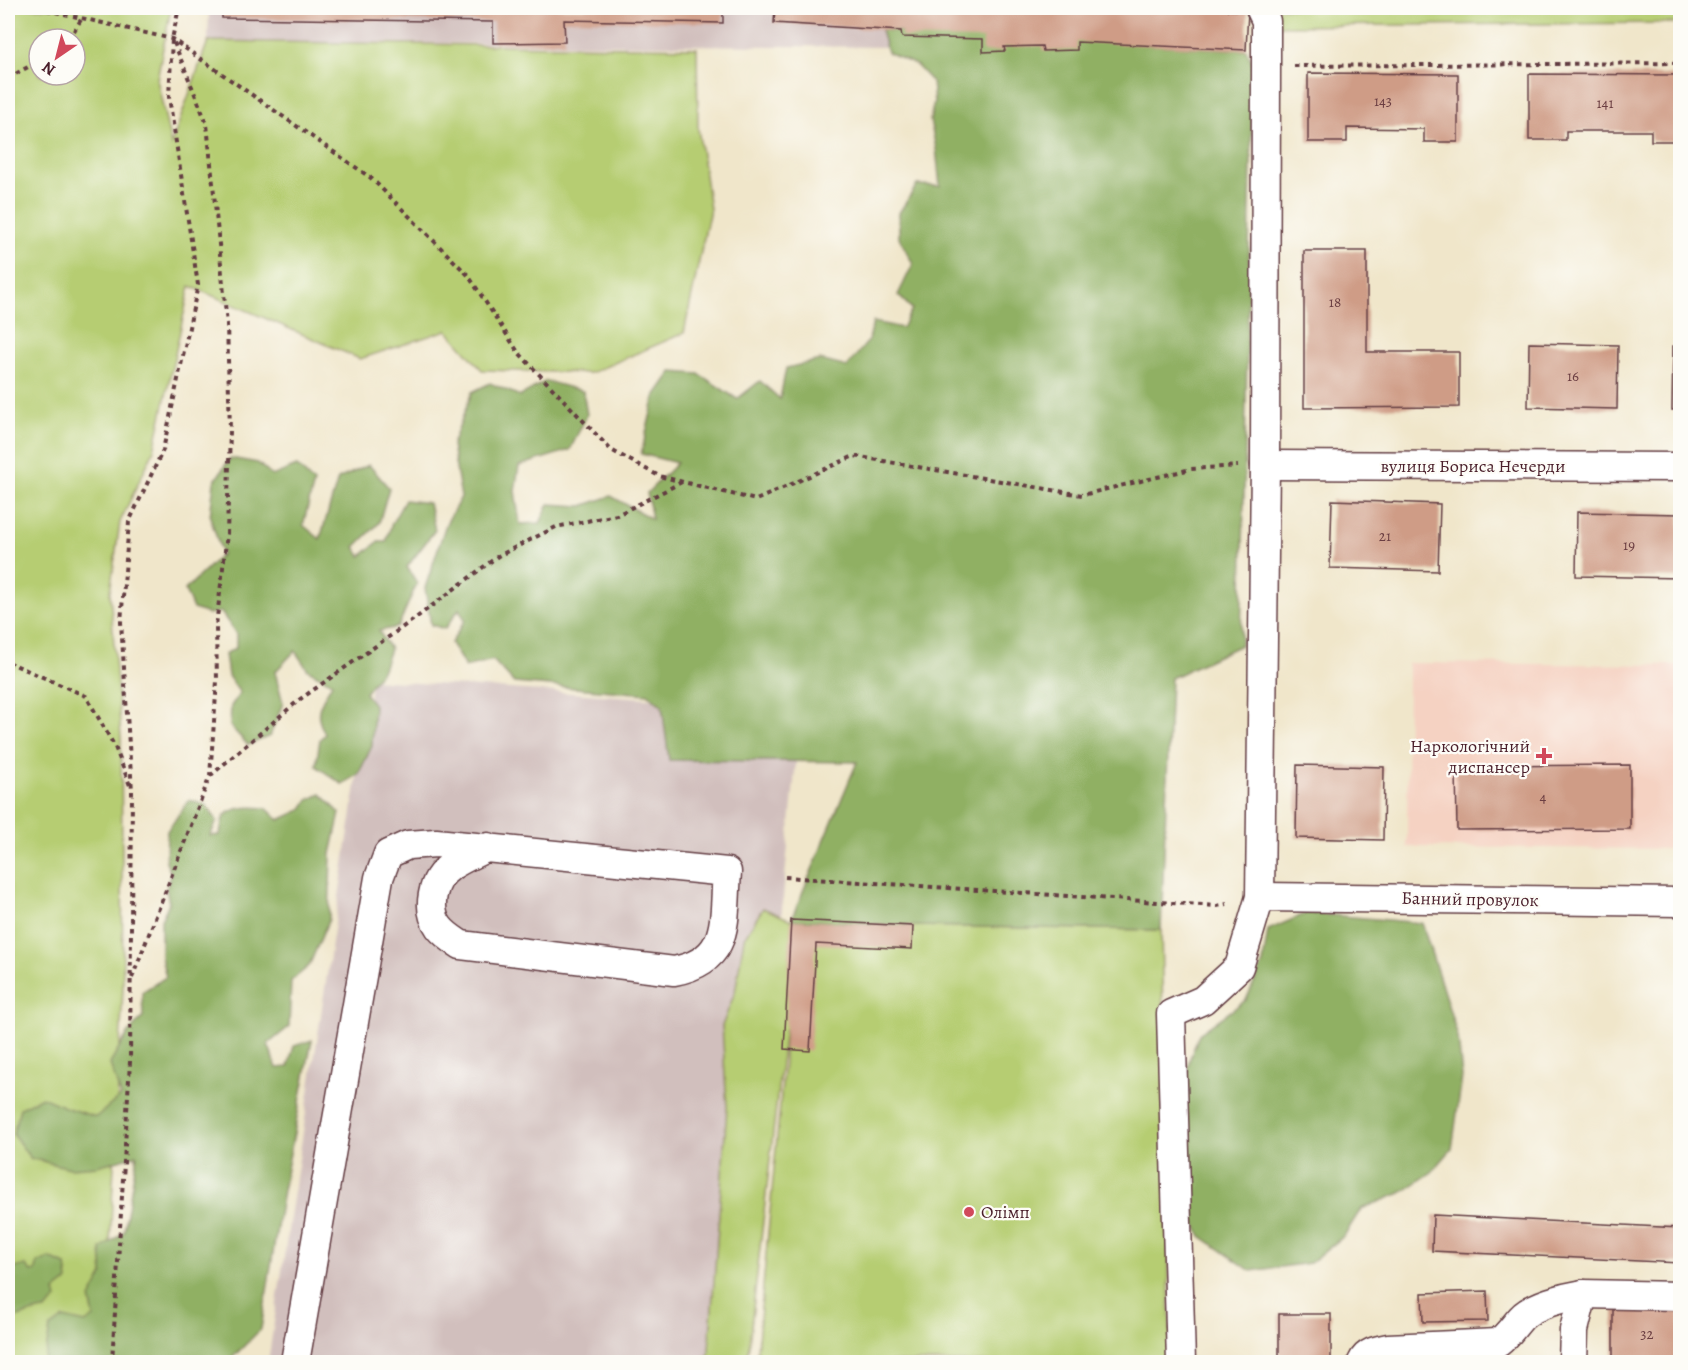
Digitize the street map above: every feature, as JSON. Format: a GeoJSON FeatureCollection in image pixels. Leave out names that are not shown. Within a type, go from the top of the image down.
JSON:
{"type":"FeatureCollection","features":[{"type":"Feature","properties":{"kind":"street"},"geometry":{"type":"LineString","coordinates":[[1181,1362],[1170,1014],[1203,1000],[1239,967],[1260,897],[1265,465],[1266,21],[1260,8]]}},
{"type":"Feature","properties":{"kind":"street","name":"вулиця Бориса Нечерди"},"geometry":{"type":"LineString","coordinates":[[1265,465],[1680,467]]}},
{"type":"Feature","properties":{"kind":"street"},"geometry":{"type":"LineString","coordinates":[[295,1362],[379,878],[388,854],[408,845],[435,843],[488,847],[727,872],[721,941],[702,963],[674,971],[461,945],[447,936],[437,924],[432,909],[433,894],[439,879],[449,867],[488,847]]}},
{"type":"Feature","properties":{"kind":"street","name":"Банний провулок"},"geometry":{"type":"LineString","coordinates":[[1260,897],[1680,902]]}},
{"type":"Feature","properties":{"kind":"street"},"geometry":{"type":"LineString","coordinates":[[1573,1362],[1574,1330],[1583,1294]]}},
{"type":"Feature","properties":{"kind":"street"},"geometry":{"type":"LineString","coordinates":[[1362,1362],[1373,1351],[1388,1348],[1498,1343],[1521,1318],[1540,1306],[1569,1296],[1583,1294],[1680,1296]]}},
{"type":"Feature","properties":{"kind":"path"},"geometry":{"type":"LineString","coordinates":[[38,8],[172,39],[371,178],[468,275],[518,352],[610,450],[659,476],[756,500],[854,456],[1082,495],[1191,469],[1265,465]]}},
{"type":"Feature","properties":{"kind":"path"},"geometry":{"type":"LineString","coordinates":[[112,1362],[130,1062],[131,982],[132,791],[121,622],[129,522],[163,450],[198,285],[169,97],[172,39],[179,8]]}},
{"type":"Feature","properties":{"kind":"path"},"geometry":{"type":"LineString","coordinates":[[76,27],[82,18]]}},
{"type":"Feature","properties":{"kind":"path"},"geometry":{"type":"LineString","coordinates":[[131,982],[210,776],[217,681],[216,626],[227,523],[230,430],[227,324],[207,124],[172,39]]}},
{"type":"Feature","properties":{"kind":"path"},"geometry":{"type":"LineString","coordinates":[[1266,66],[1680,63]]}},
{"type":"Feature","properties":{"kind":"path"},"geometry":{"type":"LineString","coordinates":[[8,78],[27,68]]}},
{"type":"Feature","properties":{"kind":"path"},"geometry":{"type":"LineString","coordinates":[[210,776],[299,700],[417,617],[498,555],[556,526],[617,515],[682,482]]}},
{"type":"Feature","properties":{"kind":"path"},"geometry":{"type":"LineString","coordinates":[[8,662],[86,696],[115,747],[132,791]]}},
{"type":"Feature","properties":{"kind":"path"},"geometry":{"type":"LineString","coordinates":[[785,877],[1217,906],[1260,897]]}},
{"type":"Feature","properties":{"kind":"shaded area"},"geometry":{"type":"Polygon","coordinates":[[[209,8],[1246,8],[1246,50],[208,41],[209,8]]]}},
{"type":"Feature","properties":{"kind":"shaded area","name":"Наркологічний диспансер"},"geometry":{"type":"Polygon","coordinates":[[[1408,663],[1680,665],[1680,849],[1407,847],[1408,663]]]}},
{"type":"Feature","properties":{"kind":"shaded area"},"geometry":{"type":"Polygon","coordinates":[[[372,680],[801,708],[739,1362],[268,1362],[372,680]]]}},
{"type":"Feature","properties":{"kind":"green space"},"geometry":{"type":"Polygon","coordinates":[[[8,8],[171,8],[157,79],[171,145],[208,41],[697,48],[698,128],[710,209],[684,333],[591,373],[482,370],[447,330],[360,359],[190,286],[154,450],[120,522],[110,592],[121,737],[123,988],[104,1362],[8,1362],[8,8]]]}},
{"type":"Feature","properties":{"kind":"green space"},"geometry":{"type":"Polygon","coordinates":[[[1271,8],[1680,8],[1680,23],[1274,26],[1271,8]]]}},
{"type":"Feature","properties":{"kind":"green space"},"geometry":{"type":"Polygon","coordinates":[[[881,30],[1246,50],[1253,63],[1241,645],[1171,678],[1161,930],[913,926],[791,920],[857,762],[669,760],[662,706],[648,694],[514,683],[493,660],[465,667],[451,643],[465,620],[459,609],[445,629],[431,625],[425,588],[446,524],[461,497],[452,445],[472,392],[490,383],[520,396],[546,381],[583,391],[587,415],[570,450],[519,466],[515,491],[520,524],[540,523],[549,504],[582,506],[611,496],[652,519],[647,493],[677,463],[641,454],[655,396],[672,372],[699,374],[737,399],[760,381],[780,399],[786,368],[820,360],[847,367],[869,340],[873,322],[902,328],[912,309],[898,295],[913,264],[899,237],[899,213],[917,185],[940,186],[930,120],[934,102],[932,82],[916,65],[887,52],[881,30]]]}},
{"type":"Feature","properties":{"kind":"green space"},"geometry":{"type":"Polygon","coordinates":[[[230,458],[258,463],[272,476],[297,466],[314,483],[303,525],[320,539],[338,479],[369,465],[389,488],[379,523],[355,547],[361,556],[378,542],[386,542],[392,523],[405,500],[429,503],[435,530],[407,567],[417,583],[398,627],[379,631],[390,649],[383,669],[365,693],[374,705],[372,746],[358,775],[342,784],[316,766],[320,739],[325,734],[319,719],[319,708],[332,683],[308,670],[295,651],[275,672],[283,703],[270,736],[248,745],[230,726],[231,706],[240,693],[228,676],[225,654],[236,648],[236,634],[221,612],[208,614],[193,609],[185,590],[222,554],[210,517],[214,482],[230,458]]]}},
{"type":"Feature","properties":{"kind":"green space"},"geometry":{"type":"Polygon","coordinates":[[[321,794],[340,813],[331,854],[329,919],[309,966],[291,981],[289,1027],[268,1044],[277,1068],[288,1067],[294,1046],[312,1040],[284,1184],[261,1329],[228,1362],[184,1362],[168,1359],[167,1362],[44,1362],[50,1328],[64,1318],[85,1323],[94,1317],[90,1298],[103,1274],[101,1249],[124,1232],[137,1155],[97,1166],[70,1168],[30,1158],[13,1134],[20,1108],[42,1097],[96,1117],[121,1096],[110,1064],[128,1033],[143,1017],[142,992],[166,977],[161,957],[161,920],[169,903],[166,889],[171,874],[166,861],[167,831],[189,800],[206,805],[217,821],[210,836],[220,835],[223,819],[233,810],[266,808],[279,820],[301,810],[308,800],[321,794]]]}},
{"type":"Feature","properties":{"kind":"green space","name":"Олімп"},"geometry":{"type":"Polygon","coordinates":[[[763,908],[791,920],[913,926],[1161,930],[1171,1362],[756,1362],[784,1062],[785,1028],[747,1362],[708,1362],[727,1107],[722,1026],[735,992],[744,938],[763,908]]]}},
{"type":"Feature","properties":{"kind":"green space"},"geometry":{"type":"Polygon","coordinates":[[[1307,913],[1422,923],[1458,1037],[1462,1077],[1452,1149],[1432,1172],[1401,1193],[1361,1209],[1344,1236],[1310,1263],[1251,1271],[1201,1236],[1184,1202],[1180,1139],[1189,1061],[1199,1034],[1246,1000],[1263,963],[1268,930],[1307,913]]]}},
{"type":"Feature","properties":{"kind":"green space"},"geometry":{"type":"Polygon","coordinates":[[[49,1258],[66,1265],[68,1281],[55,1291],[57,1299],[45,1310],[8,1319],[8,1270],[25,1265],[31,1272],[36,1271],[37,1263],[49,1258]]]}},
{"type":"Feature","properties":{"kind":"building"},"geometry":{"type":"Polygon","coordinates":[[[222,8],[723,8],[723,23],[564,20],[565,42],[493,43],[493,22],[222,18],[222,8]]]}},
{"type":"Feature","properties":{"kind":"building"},"geometry":{"type":"Polygon","coordinates":[[[775,8],[1163,8],[1248,11],[1246,50],[1077,42],[1077,50],[1043,51],[1042,46],[1004,47],[1005,51],[983,52],[983,39],[902,37],[901,31],[774,23],[775,8]]]}},
{"type":"Feature","properties":{"kind":"building"},"geometry":{"type":"Polygon","coordinates":[[[1308,73],[1458,74],[1458,142],[1424,142],[1424,129],[1347,128],[1347,142],[1308,142],[1308,73]]]}},
{"type":"Feature","properties":{"kind":"building"},"geometry":{"type":"Polygon","coordinates":[[[1529,74],[1680,75],[1680,141],[1651,141],[1651,131],[1566,131],[1566,140],[1529,140],[1529,74]]]}},
{"type":"Feature","properties":{"kind":"building"},"geometry":{"type":"Polygon","coordinates":[[[1304,251],[1367,251],[1367,352],[1459,352],[1459,407],[1304,408],[1304,251]]]}},
{"type":"Feature","properties":{"kind":"building"},"geometry":{"type":"Polygon","coordinates":[[[1529,343],[1618,345],[1617,409],[1528,407],[1529,343]]]}},
{"type":"Feature","properties":{"kind":"building"},"geometry":{"type":"Polygon","coordinates":[[[1673,346],[1680,346],[1680,410],[1672,410],[1673,346]]]}},
{"type":"Feature","properties":{"kind":"building"},"geometry":{"type":"Polygon","coordinates":[[[1332,500],[1440,504],[1438,571],[1330,568],[1332,500]]]}},
{"type":"Feature","properties":{"kind":"building"},"geometry":{"type":"Polygon","coordinates":[[[1577,512],[1680,514],[1680,578],[1576,576],[1577,512]]]}},
{"type":"Feature","properties":{"kind":"building"},"geometry":{"type":"Polygon","coordinates":[[[1297,765],[1384,767],[1383,840],[1296,838],[1297,765]]]}},
{"type":"Feature","properties":{"kind":"building"},"geometry":{"type":"Polygon","coordinates":[[[1630,765],[1630,829],[1457,830],[1456,766],[1630,765]]]}},
{"type":"Feature","properties":{"kind":"building"},"geometry":{"type":"Polygon","coordinates":[[[791,920],[913,926],[912,949],[816,944],[810,1051],[784,1049],[791,920]]]}},
{"type":"Feature","properties":{"kind":"building"},"geometry":{"type":"Polygon","coordinates":[[[1433,1215],[1680,1228],[1680,1263],[1432,1251],[1433,1215]]]}},
{"type":"Feature","properties":{"kind":"building"},"geometry":{"type":"Polygon","coordinates":[[[1487,1291],[1488,1321],[1423,1322],[1422,1293],[1487,1291]]]}},
{"type":"Feature","properties":{"kind":"building"},"geometry":{"type":"Polygon","coordinates":[[[1613,1307],[1680,1307],[1680,1362],[1613,1362],[1613,1307]]]}},
{"type":"Feature","properties":{"kind":"building"},"geometry":{"type":"Polygon","coordinates":[[[1279,1314],[1331,1314],[1331,1362],[1279,1362],[1279,1314]]]}},
{"type":"Feature","properties":{"kind":"place","name":"Наркологічний диспансер"},"geometry":{"type":"Point","coordinates":[1544,756]}},
{"type":"Feature","properties":{"kind":"place","name":"Олімп"},"geometry":{"type":"Point","coordinates":[969,1212]}}]}
